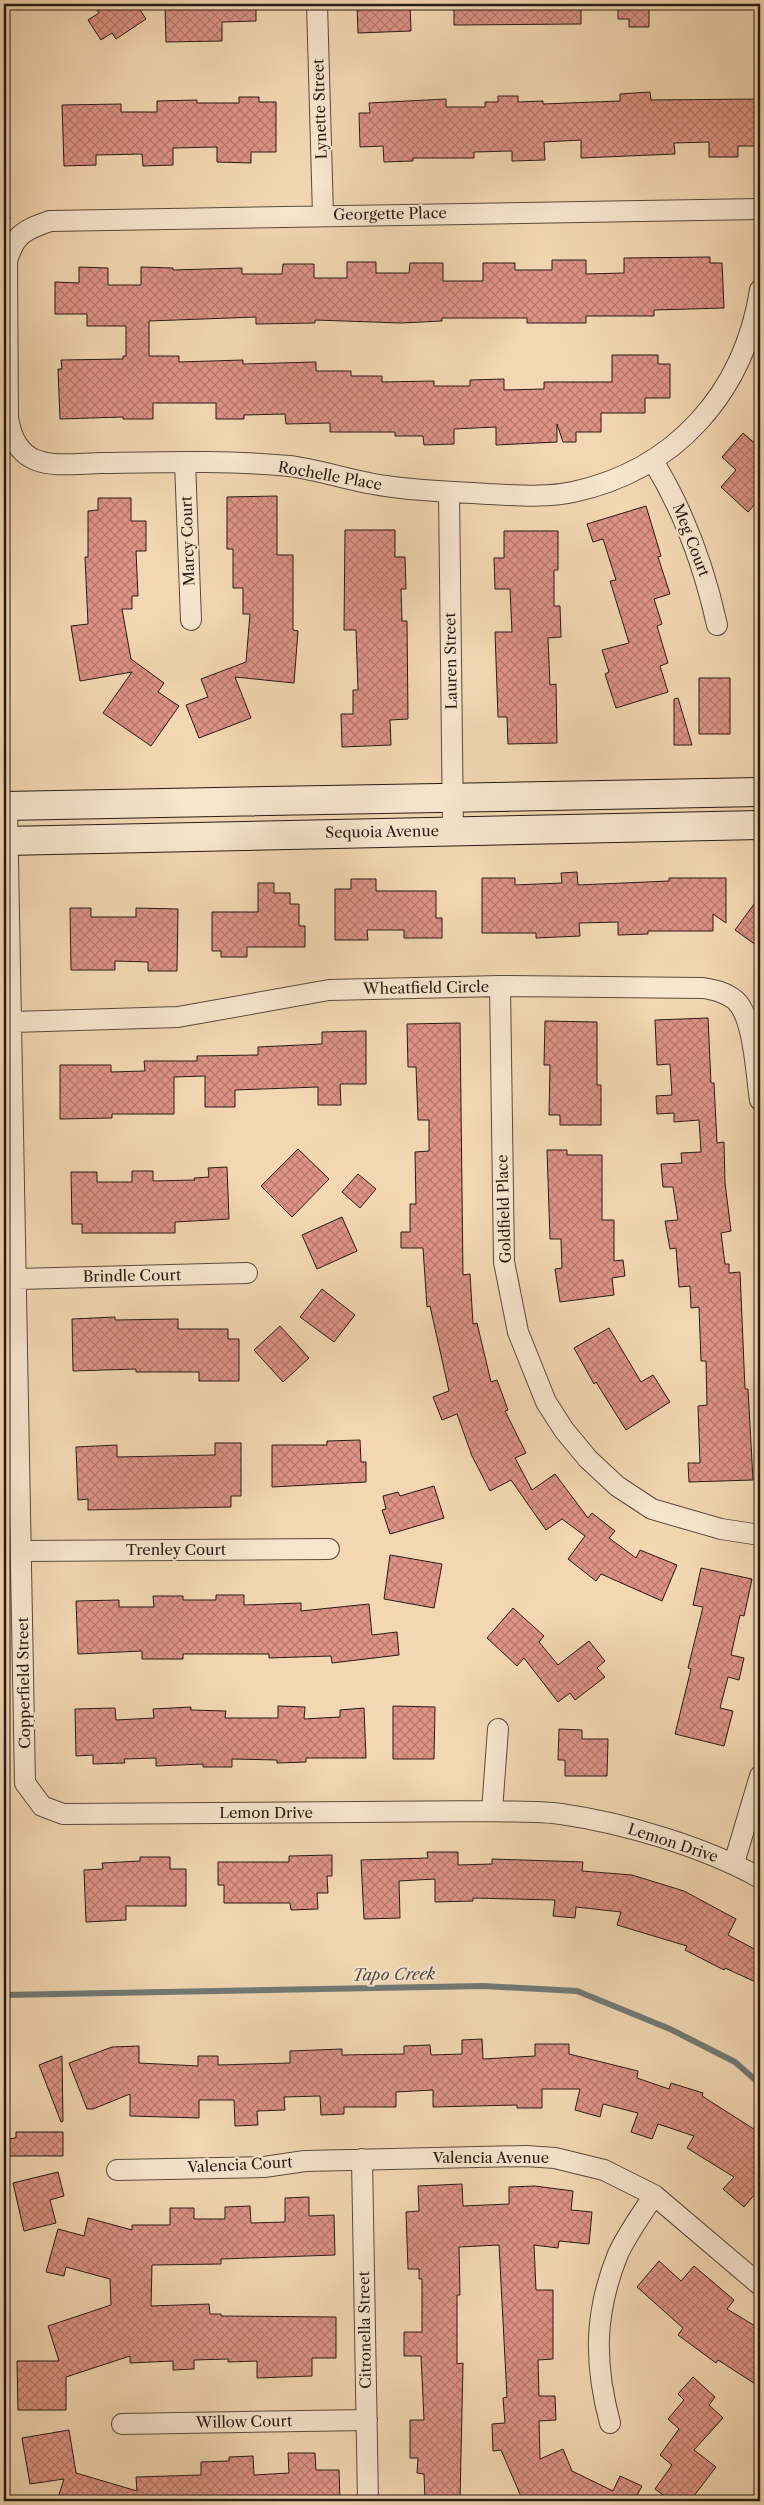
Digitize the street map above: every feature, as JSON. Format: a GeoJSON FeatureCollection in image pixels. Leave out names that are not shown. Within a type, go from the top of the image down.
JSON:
{"type":"FeatureCollection","features":[{"type":"Feature","properties":{"kind":"main road"},"geometry":{"type":"LineString","coordinates":[[6,806],[760,792]]}},
{"type":"Feature","properties":{"kind":"main road","name":"Sequoia Avenue"},"geometry":{"type":"LineString","coordinates":[[6,841],[453,830],[760,825]]}},
{"type":"Feature","properties":{"kind":"street","name":"Lynette Street"},"geometry":{"type":"LineString","coordinates":[[317,4],[324,215]]}},
{"type":"Feature","properties":{"kind":"street","name":"Georgette Place"},"geometry":{"type":"LineString","coordinates":[[22,233],[50,221],[760,209]]}},
{"type":"Feature","properties":{"kind":"street","name":"Rochelle Place"},"geometry":{"type":"LineString","coordinates":[[22,233],[12,243],[7,261],[8,418],[10,433],[18,449],[27,457],[51,464],[185,462],[291,466],[385,486],[449,492],[541,496],[571,492],[611,482],[653,461],[679,442],[705,416],[728,383],[742,355],[758,304],[760,290]]}},
{"type":"Feature","properties":{"kind":"street","name":"Meg Court"},"geometry":{"type":"LineString","coordinates":[[653,461],[672,492],[690,532],[706,577],[717,625]]}},
{"type":"Feature","properties":{"kind":"street","name":"Marcy Court"},"geometry":{"type":"LineString","coordinates":[[185,462],[191,620]]}},
{"type":"Feature","properties":{"kind":"street","name":"Lauren Street"},"geometry":{"type":"LineString","coordinates":[[449,492],[453,830]]}},
{"type":"Feature","properties":{"kind":"street","name":"Copperfield Street"},"geometry":{"type":"LineString","coordinates":[[6,806],[13,1022],[25,1783],[42,1806]]}},
{"type":"Feature","properties":{"kind":"street","name":"Wheatfield Circle"},"geometry":{"type":"LineString","coordinates":[[13,1022],[178,1017],[329,990],[500,986],[703,988],[721,991],[736,1001],[747,1016],[760,1100]]}},
{"type":"Feature","properties":{"kind":"street","name":"Goldfield Place"},"geometry":{"type":"LineString","coordinates":[[500,986],[504,1262],[518,1332],[546,1402],[564,1430],[588,1459],[617,1486],[652,1509],[721,1529],[760,1536]]}},
{"type":"Feature","properties":{"kind":"street","name":"Brindle Court"},"geometry":{"type":"LineString","coordinates":[[17,1278],[247,1274]]}},
{"type":"Feature","properties":{"kind":"street","name":"Trenley Court"},"geometry":{"type":"LineString","coordinates":[[22,1550],[329,1549]]}},
{"type":"Feature","properties":{"kind":"street"},"geometry":{"type":"LineString","coordinates":[[492,1811],[498,1729]]}},
{"type":"Feature","properties":{"kind":"street"},"geometry":{"type":"LineString","coordinates":[[734,1863],[760,1776]]}},
{"type":"Feature","properties":{"kind":"street","name":"Lemon Drive"},"geometry":{"type":"LineString","coordinates":[[42,1806],[63,1814],[492,1811],[560,1814],[620,1826],[734,1863],[760,1878]]}},
{"type":"Feature","properties":{"kind":"street","name":"Valencia Avenue"},"geometry":{"type":"LineString","coordinates":[[362,2159],[526,2156],[555,2158],[604,2170],[654,2194],[760,2285]]}},
{"type":"Feature","properties":{"kind":"street","name":"Valencia Court"},"geometry":{"type":"LineString","coordinates":[[117,2170],[264,2167],[306,2160],[362,2159]]}},
{"type":"Feature","properties":{"kind":"street","name":"Citronella Street"},"geometry":{"type":"LineString","coordinates":[[362,2159],[368,2501]]}},
{"type":"Feature","properties":{"kind":"street"},"geometry":{"type":"LineString","coordinates":[[610,2423],[598,2362],[598,2334],[602,2303],[619,2253],[654,2194]]}},
{"type":"Feature","properties":{"kind":"street","name":"Willow Court"},"geometry":{"type":"LineString","coordinates":[[122,2424],[367,2420]]}},
{"type":"Feature","properties":{"kind":"building"},"geometry":{"type":"Polygon","coordinates":[[[93,4],[136,4],[146,19],[116,39],[112,33],[101,40],[88,20],[99,13],[93,4]]]}},
{"type":"Feature","properties":{"kind":"building"},"geometry":{"type":"Polygon","coordinates":[[[196,4],[256,4],[256,21],[222,22],[222,41],[166,42],[165,6],[196,6],[196,4]]]}},
{"type":"Feature","properties":{"kind":"building"},"geometry":{"type":"Polygon","coordinates":[[[357,4],[410,4],[411,31],[358,33],[357,4]]]}},
{"type":"Feature","properties":{"kind":"building"},"geometry":{"type":"Polygon","coordinates":[[[454,4],[581,4],[581,24],[454,25],[454,4]]]}},
{"type":"Feature","properties":{"kind":"building"},"geometry":{"type":"Polygon","coordinates":[[[618,4],[649,4],[649,27],[629,27],[629,19],[618,19],[618,4]]]}},
{"type":"Feature","properties":{"kind":"building"},"geometry":{"type":"Polygon","coordinates":[[[650,92],[651,100],[760,99],[760,146],[738,146],[738,157],[709,157],[709,142],[674,143],[675,154],[581,158],[581,140],[544,142],[545,160],[512,161],[512,151],[474,152],[474,158],[413,158],[413,161],[384,162],[383,146],[360,147],[359,113],[370,113],[369,103],[446,99],[446,107],[485,107],[485,102],[498,102],[498,96],[518,96],[518,102],[543,101],[543,104],[620,101],[620,94],[650,92]]]}},
{"type":"Feature","properties":{"kind":"building"},"geometry":{"type":"Polygon","coordinates":[[[239,97],[259,97],[259,102],[276,102],[276,152],[251,152],[251,163],[217,162],[217,147],[173,148],[173,165],[143,166],[142,154],[96,155],[96,165],[64,166],[62,105],[121,104],[121,112],[157,112],[157,101],[197,100],[197,103],[239,103],[239,97]]]}},
{"type":"Feature","properties":{"kind":"building"},"geometry":{"type":"Polygon","coordinates":[[[710,257],[710,263],[722,263],[724,308],[654,310],[654,316],[586,316],[586,323],[527,323],[527,318],[442,318],[442,321],[401,323],[315,320],[315,323],[256,324],[256,317],[149,321],[149,356],[179,356],[179,362],[243,360],[243,364],[316,362],[316,371],[351,371],[351,376],[382,376],[382,382],[434,381],[434,386],[470,386],[470,380],[504,379],[504,390],[544,389],[544,382],[612,382],[612,355],[658,355],[658,364],[670,364],[670,398],[645,398],[645,413],[601,413],[601,432],[576,432],[576,442],[563,442],[557,424],[557,442],[496,445],[496,427],[454,429],[454,444],[424,445],[423,436],[395,436],[395,432],[330,432],[330,423],[286,424],[285,414],[244,415],[244,419],[216,419],[216,403],[153,403],[153,419],[123,419],[123,417],[60,419],[58,369],[62,369],[61,360],[123,359],[123,356],[126,356],[126,326],[87,326],[87,314],[55,314],[55,282],[79,283],[79,267],[108,268],[108,285],[141,285],[141,267],[173,268],[173,270],[242,268],[242,274],[282,274],[283,264],[314,264],[314,278],[347,278],[347,262],[376,262],[376,273],[409,273],[410,263],[443,263],[443,281],[483,281],[483,263],[515,263],[515,270],[552,270],[552,260],[586,260],[586,274],[624,273],[624,258],[710,257]]]}},
{"type":"Feature","properties":{"kind":"building"},"geometry":{"type":"Polygon","coordinates":[[[743,433],[760,448],[760,498],[748,512],[721,487],[736,470],[722,457],[743,433]]]}},
{"type":"Feature","properties":{"kind":"building"},"geometry":{"type":"Polygon","coordinates":[[[277,496],[277,555],[293,555],[293,630],[298,631],[294,683],[235,677],[251,718],[199,738],[186,705],[208,697],[201,679],[246,662],[250,614],[243,614],[243,588],[233,588],[233,549],[227,549],[227,497],[277,496]]]}},
{"type":"Feature","properties":{"kind":"building"},"geometry":{"type":"Polygon","coordinates":[[[98,498],[131,498],[131,521],[146,521],[146,551],[136,551],[138,596],[132,596],[132,609],[122,609],[131,659],[164,683],[158,692],[179,706],[151,746],[103,713],[132,672],[80,681],[71,626],[88,624],[85,557],[88,557],[88,511],[98,510],[98,498]]]}},
{"type":"Feature","properties":{"kind":"building"},"geometry":{"type":"Polygon","coordinates":[[[646,506],[661,556],[658,557],[670,594],[654,599],[662,624],[657,626],[668,663],[660,666],[668,692],[616,708],[605,674],[609,672],[602,650],[629,643],[610,581],[616,580],[603,539],[593,542],[587,524],[646,506]]]}},
{"type":"Feature","properties":{"kind":"building"},"geometry":{"type":"Polygon","coordinates":[[[345,530],[395,530],[395,557],[405,557],[406,589],[401,589],[402,621],[407,621],[408,719],[390,720],[391,745],[342,747],[341,714],[353,714],[353,690],[358,690],[356,630],[344,630],[345,530]]]}},
{"type":"Feature","properties":{"kind":"building"},"geometry":{"type":"Polygon","coordinates":[[[504,531],[558,531],[558,570],[554,570],[554,606],[560,606],[561,637],[548,638],[550,685],[556,684],[557,743],[508,744],[507,717],[498,717],[495,632],[512,632],[510,589],[495,589],[494,558],[504,558],[504,531]]]}},
{"type":"Feature","properties":{"kind":"building"},"geometry":{"type":"Polygon","coordinates":[[[699,678],[730,678],[730,734],[699,734],[699,678]]]}},
{"type":"Feature","properties":{"kind":"building"},"geometry":{"type":"Polygon","coordinates":[[[678,698],[692,745],[674,745],[674,699],[678,698]]]}},
{"type":"Feature","properties":{"kind":"building"},"geometry":{"type":"Polygon","coordinates":[[[577,872],[578,885],[669,881],[669,878],[726,878],[726,923],[713,914],[713,931],[648,931],[648,934],[618,935],[618,922],[579,923],[580,936],[536,938],[536,933],[482,933],[482,878],[515,878],[515,885],[562,883],[561,873],[577,872]]]}},
{"type":"Feature","properties":{"kind":"building"},"geometry":{"type":"Polygon","coordinates":[[[351,879],[376,879],[376,891],[436,891],[436,918],[442,918],[442,938],[404,938],[404,930],[367,930],[368,940],[335,940],[335,889],[351,889],[351,879]]]}},
{"type":"Feature","properties":{"kind":"building"},"geometry":{"type":"Polygon","coordinates":[[[258,883],[274,883],[274,893],[290,893],[290,904],[299,904],[299,926],[305,926],[305,947],[247,947],[247,957],[221,957],[221,951],[212,951],[212,912],[258,912],[258,883]]]}},
{"type":"Feature","properties":{"kind":"building"},"geometry":{"type":"Polygon","coordinates":[[[760,896],[760,948],[735,930],[760,896]]]}},
{"type":"Feature","properties":{"kind":"building"},"geometry":{"type":"Polygon","coordinates":[[[70,908],[91,908],[91,917],[136,917],[136,908],[178,909],[177,971],[148,971],[148,962],[115,961],[115,970],[71,970],[70,908]]]}},
{"type":"Feature","properties":{"kind":"building"},"geometry":{"type":"Polygon","coordinates":[[[708,1018],[711,1083],[714,1083],[717,1143],[724,1142],[725,1183],[731,1231],[721,1233],[725,1264],[729,1264],[729,1273],[740,1272],[745,1389],[748,1389],[753,1480],[689,1482],[688,1463],[700,1463],[698,1406],[707,1405],[706,1361],[701,1361],[699,1307],[691,1308],[690,1286],[679,1287],[676,1248],[670,1249],[665,1221],[678,1220],[673,1187],[663,1187],[661,1164],[682,1163],[681,1153],[701,1152],[699,1120],[674,1122],[674,1113],[657,1114],[656,1096],[672,1095],[670,1064],[657,1065],[655,1020],[708,1018]]]}},
{"type":"Feature","properties":{"kind":"building"},"geometry":{"type":"Polygon","coordinates":[[[545,1021],[597,1022],[597,1085],[601,1085],[601,1125],[560,1125],[560,1115],[549,1115],[550,1065],[544,1065],[545,1021]]]}},
{"type":"Feature","properties":{"kind":"building"},"geometry":{"type":"Polygon","coordinates":[[[460,1023],[463,1275],[470,1274],[473,1324],[477,1323],[491,1382],[497,1380],[508,1410],[505,1411],[526,1453],[515,1458],[532,1490],[555,1474],[588,1518],[592,1513],[615,1531],[609,1538],[636,1558],[640,1550],[677,1565],[662,1601],[601,1574],[596,1581],[568,1559],[585,1536],[562,1519],[546,1530],[511,1480],[490,1491],[472,1456],[457,1414],[442,1420],[433,1397],[449,1391],[430,1306],[427,1307],[423,1248],[401,1248],[401,1232],[410,1232],[410,1204],[416,1204],[415,1152],[429,1151],[429,1120],[418,1120],[416,1067],[408,1067],[407,1024],[460,1023]]]}},
{"type":"Feature","properties":{"kind":"building"},"geometry":{"type":"Polygon","coordinates":[[[366,1031],[366,1084],[340,1084],[341,1105],[318,1105],[318,1087],[235,1090],[235,1107],[205,1107],[205,1076],[174,1077],[174,1114],[112,1114],[112,1118],[60,1119],[60,1065],[111,1065],[111,1072],[145,1071],[144,1061],[197,1061],[197,1056],[258,1055],[258,1047],[322,1044],[322,1032],[366,1031]]]}},
{"type":"Feature","properties":{"kind":"building"},"geometry":{"type":"Polygon","coordinates":[[[298,1149],[329,1179],[292,1217],[261,1186],[298,1149]]]}},
{"type":"Feature","properties":{"kind":"building"},"geometry":{"type":"Polygon","coordinates":[[[547,1150],[567,1150],[567,1155],[602,1155],[602,1220],[614,1220],[614,1261],[623,1260],[625,1276],[612,1278],[614,1295],[560,1302],[555,1269],[562,1268],[561,1239],[550,1239],[547,1150]]]}},
{"type":"Feature","properties":{"kind":"building"},"geometry":{"type":"Polygon","coordinates":[[[227,1167],[229,1219],[175,1222],[175,1233],[82,1233],[82,1224],[72,1224],[71,1172],[97,1172],[97,1182],[132,1182],[132,1171],[153,1171],[153,1181],[195,1180],[194,1178],[209,1177],[208,1168],[227,1167]]]}},
{"type":"Feature","properties":{"kind":"building"},"geometry":{"type":"Polygon","coordinates":[[[358,1174],[376,1189],[360,1208],[342,1192],[358,1174]]]}},
{"type":"Feature","properties":{"kind":"building"},"geometry":{"type":"Polygon","coordinates":[[[342,1217],[357,1251],[317,1269],[302,1235],[342,1217]]]}},
{"type":"Feature","properties":{"kind":"building"},"geometry":{"type":"Polygon","coordinates":[[[322,1289],[355,1315],[334,1342],[300,1317],[322,1289]]]}},
{"type":"Feature","properties":{"kind":"building"},"geometry":{"type":"Polygon","coordinates":[[[115,1317],[115,1320],[178,1319],[178,1329],[228,1329],[228,1339],[239,1339],[239,1381],[199,1381],[199,1372],[136,1372],[136,1369],[73,1371],[72,1319],[115,1317]]]}},
{"type":"Feature","properties":{"kind":"building"},"geometry":{"type":"Polygon","coordinates":[[[280,1326],[309,1358],[283,1382],[254,1350],[280,1326]]]}},
{"type":"Feature","properties":{"kind":"building"},"geometry":{"type":"Polygon","coordinates":[[[609,1328],[641,1382],[653,1375],[670,1402],[626,1430],[596,1382],[594,1384],[574,1348],[609,1328]]]}},
{"type":"Feature","properties":{"kind":"building"},"geometry":{"type":"Polygon","coordinates":[[[360,1440],[361,1462],[366,1462],[366,1482],[272,1487],[272,1445],[327,1445],[327,1441],[360,1440]]]}},
{"type":"Feature","properties":{"kind":"building"},"geometry":{"type":"Polygon","coordinates":[[[215,1443],[241,1443],[241,1496],[231,1496],[231,1507],[88,1510],[88,1499],[78,1500],[76,1447],[117,1445],[117,1457],[215,1455],[215,1443]]]}},
{"type":"Feature","properties":{"kind":"building"},"geometry":{"type":"Polygon","coordinates":[[[434,1486],[444,1518],[390,1534],[382,1510],[386,1509],[383,1496],[398,1492],[400,1496],[434,1486]]]}},
{"type":"Feature","properties":{"kind":"building"},"geometry":{"type":"Polygon","coordinates":[[[390,1555],[442,1564],[434,1608],[384,1599],[390,1555]]]}},
{"type":"Feature","properties":{"kind":"building"},"geometry":{"type":"Polygon","coordinates":[[[701,1568],[752,1579],[744,1616],[740,1615],[731,1655],[744,1658],[739,1680],[728,1677],[720,1708],[733,1711],[724,1746],[675,1734],[691,1669],[688,1668],[703,1607],[693,1605],[701,1568]]]}},
{"type":"Feature","properties":{"kind":"building"},"geometry":{"type":"Polygon","coordinates":[[[216,1595],[244,1595],[244,1605],[301,1603],[301,1611],[369,1604],[372,1635],[397,1632],[399,1655],[332,1663],[331,1656],[269,1658],[269,1654],[183,1654],[183,1659],[142,1659],[142,1651],[78,1654],[76,1601],[119,1600],[119,1607],[154,1607],[153,1596],[183,1596],[183,1600],[216,1600],[216,1595]]]}},
{"type":"Feature","properties":{"kind":"building"},"geometry":{"type":"Polygon","coordinates":[[[513,1608],[544,1636],[539,1642],[558,1665],[589,1641],[605,1661],[597,1668],[605,1677],[575,1700],[570,1693],[558,1702],[524,1658],[517,1666],[487,1638],[513,1608]]]}},
{"type":"Feature","properties":{"kind":"building"},"geometry":{"type":"Polygon","coordinates":[[[278,1706],[305,1707],[304,1719],[340,1717],[340,1710],[364,1708],[366,1758],[306,1758],[306,1762],[277,1763],[277,1760],[232,1759],[232,1767],[203,1767],[203,1764],[156,1766],[156,1758],[124,1759],[125,1763],[93,1764],[93,1755],[76,1756],[75,1709],[115,1708],[116,1720],[154,1718],[153,1709],[191,1707],[191,1710],[226,1711],[225,1718],[278,1718],[278,1706]]]}},
{"type":"Feature","properties":{"kind":"building"},"geometry":{"type":"Polygon","coordinates":[[[393,1706],[435,1707],[434,1759],[393,1759],[393,1706]]]}},
{"type":"Feature","properties":{"kind":"building"},"geometry":{"type":"Polygon","coordinates":[[[559,1729],[582,1730],[582,1739],[608,1739],[607,1776],[565,1776],[565,1760],[558,1760],[559,1729]]]}},
{"type":"Feature","properties":{"kind":"building"},"geometry":{"type":"Polygon","coordinates":[[[427,1852],[458,1852],[458,1865],[492,1864],[492,1859],[583,1862],[582,1871],[632,1875],[684,1891],[736,1919],[728,1935],[760,1952],[760,1984],[725,1968],[724,1970],[685,1950],[687,1946],[617,1925],[621,1912],[576,1907],[575,1918],[553,1916],[555,1900],[473,1898],[473,1901],[435,1902],[435,1879],[399,1881],[400,1918],[364,1919],[361,1860],[428,1858],[427,1852]]]}},
{"type":"Feature","properties":{"kind":"building"},"geometry":{"type":"Polygon","coordinates":[[[332,1855],[332,1876],[327,1876],[328,1893],[317,1893],[318,1909],[291,1910],[290,1903],[224,1903],[224,1885],[218,1885],[218,1862],[289,1862],[289,1856],[332,1855]]]}},
{"type":"Feature","properties":{"kind":"building"},"geometry":{"type":"Polygon","coordinates":[[[140,1857],[170,1857],[170,1869],[186,1869],[186,1906],[126,1906],[126,1920],[86,1922],[84,1870],[103,1869],[102,1863],[140,1861],[140,1857]]]}},
{"type":"Feature","properties":{"kind":"building"},"geometry":{"type":"Polygon","coordinates":[[[482,2039],[483,2059],[535,2056],[535,2044],[569,2044],[569,2054],[638,2071],[637,2078],[669,2089],[671,2083],[703,2093],[702,2096],[760,2133],[760,2188],[744,2207],[723,2189],[734,2177],[687,2148],[694,2136],[658,2124],[652,2139],[631,2132],[638,2113],[603,2104],[600,2117],[575,2110],[580,2089],[542,2089],[542,2108],[517,2108],[517,2105],[433,2107],[433,2090],[396,2092],[396,2107],[344,2107],[344,2114],[321,2115],[320,2096],[284,2097],[285,2110],[257,2111],[258,2125],[235,2126],[234,2100],[199,2100],[199,2118],[130,2116],[130,2094],[93,2109],[87,2109],[69,2063],[112,2047],[139,2046],[139,2063],[198,2066],[198,2056],[218,2056],[218,2065],[290,2063],[290,2051],[342,2049],[342,2055],[404,2054],[404,2046],[430,2045],[431,2055],[462,2054],[462,2040],[482,2039]]]}},
{"type":"Feature","properties":{"kind":"building"},"geometry":{"type":"Polygon","coordinates":[[[62,2056],[63,2121],[61,2122],[39,2065],[62,2056]]]}},
{"type":"Feature","properties":{"kind":"building"},"geometry":{"type":"Polygon","coordinates":[[[16,2132],[63,2132],[63,2156],[5,2156],[5,2139],[16,2138],[16,2132]]]}},
{"type":"Feature","properties":{"kind":"building"},"geometry":{"type":"Polygon","coordinates":[[[58,2172],[64,2196],[50,2200],[56,2223],[24,2231],[13,2183],[58,2172]]]}},
{"type":"Feature","properties":{"kind":"building"},"geometry":{"type":"Polygon","coordinates":[[[462,2184],[463,2206],[509,2204],[509,2187],[535,2186],[573,2191],[571,2210],[592,2212],[589,2244],[559,2241],[558,2248],[534,2245],[536,2290],[553,2290],[553,2359],[538,2360],[539,2396],[555,2396],[556,2420],[539,2421],[540,2459],[563,2449],[572,2471],[613,2491],[620,2476],[642,2486],[634,2501],[523,2501],[501,2450],[493,2451],[492,2424],[505,2423],[503,2398],[507,2397],[499,2245],[459,2247],[460,2295],[457,2295],[457,2364],[463,2363],[460,2501],[425,2501],[424,2474],[417,2473],[418,2458],[410,2458],[410,2420],[424,2420],[421,2356],[404,2356],[404,2332],[422,2332],[422,2279],[419,2279],[419,2269],[408,2269],[406,2212],[419,2211],[418,2186],[462,2184]]]}},
{"type":"Feature","properties":{"kind":"building"},"geometry":{"type":"Polygon","coordinates":[[[309,2197],[309,2216],[334,2215],[335,2255],[221,2259],[221,2264],[152,2265],[151,2306],[209,2304],[210,2314],[221,2314],[221,2316],[336,2317],[336,2358],[312,2358],[312,2376],[257,2378],[257,2361],[228,2362],[228,2359],[194,2360],[194,2369],[173,2370],[173,2361],[130,2363],[130,2356],[66,2377],[66,2410],[18,2410],[17,2361],[59,2361],[48,2326],[111,2305],[110,2279],[66,2267],[64,2276],[46,2272],[58,2229],[84,2236],[88,2218],[132,2230],[132,2225],[170,2225],[170,2208],[194,2208],[194,2219],[225,2219],[225,2207],[250,2206],[251,2223],[285,2222],[285,2198],[309,2197]]]}},
{"type":"Feature","properties":{"kind":"building"},"geometry":{"type":"Polygon","coordinates":[[[659,2261],[681,2281],[694,2266],[734,2300],[727,2309],[760,2329],[760,2387],[718,2360],[716,2363],[678,2335],[683,2328],[637,2287],[659,2261]]]}},
{"type":"Feature","properties":{"kind":"building"},"geometry":{"type":"Polygon","coordinates":[[[693,2377],[715,2397],[709,2405],[723,2418],[694,2450],[716,2467],[690,2501],[671,2501],[655,2489],[672,2465],[660,2455],[679,2429],[668,2419],[684,2400],[678,2394],[693,2377]]]}},
{"type":"Feature","properties":{"kind":"building"},"geometry":{"type":"Polygon","coordinates":[[[69,2430],[76,2473],[137,2491],[136,2477],[201,2475],[201,2462],[229,2461],[229,2457],[253,2456],[254,2475],[289,2473],[288,2453],[315,2453],[316,2470],[339,2470],[340,2501],[57,2501],[64,2479],[30,2484],[22,2438],[69,2430]]]}},
{"type":"Feature","properties":{"kind":"waterway","name":"Tapo Creek"},"geometry":{"type":"LineString","coordinates":[[4,1995],[483,1986],[577,1991],[670,2029],[735,2062],[760,2084]]}}]}
